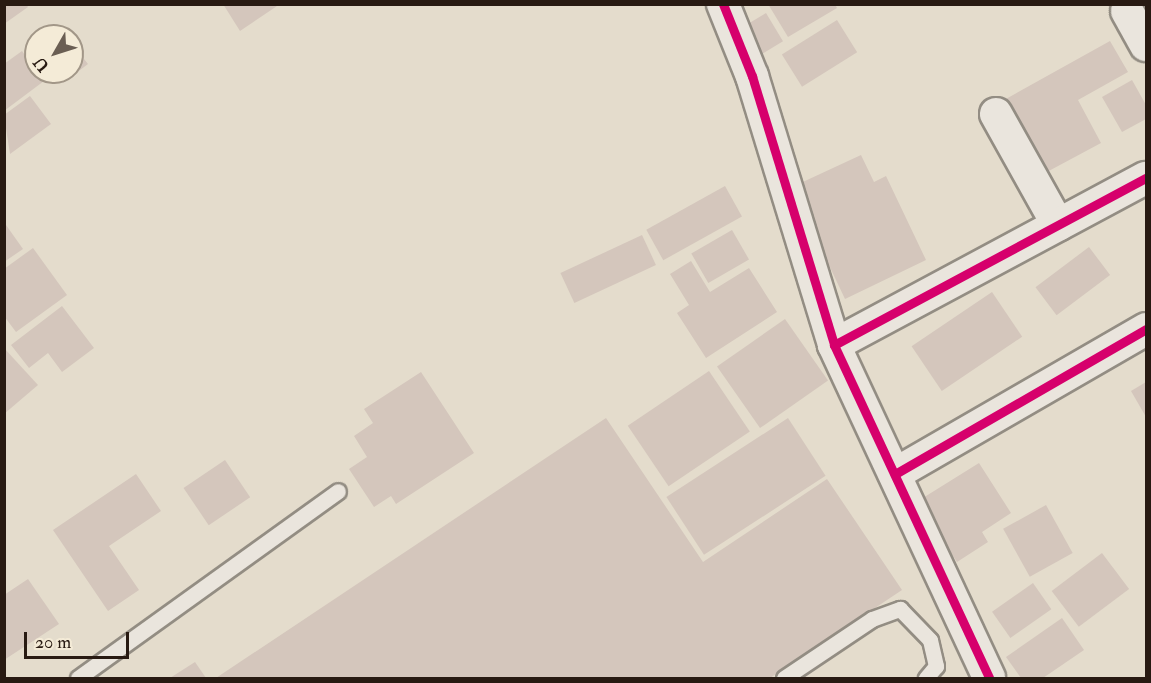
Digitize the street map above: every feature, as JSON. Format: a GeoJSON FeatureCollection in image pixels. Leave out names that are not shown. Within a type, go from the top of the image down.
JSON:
{"type":"FeatureCollection","features":[{"type":"Feature","properties":{"kind":"street"},"geometry":{"type":"LineString","coordinates":[[723,4],[752,76],[834,345],[989,678]]}},
{"type":"Feature","properties":{"kind":"street"},"geometry":{"type":"LineString","coordinates":[[1127,11],[1146,45]]}},
{"type":"Feature","properties":{"kind":"street"},"geometry":{"type":"LineString","coordinates":[[996,114],[1058,225]]}},
{"type":"Feature","properties":{"kind":"street"},"geometry":{"type":"LineString","coordinates":[[834,345],[1146,178]]}},
{"type":"Feature","properties":{"kind":"street"},"geometry":{"type":"LineString","coordinates":[[895,474],[1146,329]]}},
{"type":"Feature","properties":{"kind":"lane"},"geometry":{"type":"LineString","coordinates":[[78,678],[338,491]]}},
{"type":"Feature","properties":{"kind":"lane"},"geometry":{"type":"LineString","coordinates":[[784,678],[872,620],[900,609],[930,640],[936,666],[926,678]]}},
{"type":"Feature","properties":{"kind":"building"},"geometry":{"type":"Polygon","coordinates":[[[4,4],[26,4],[28,7],[4,24],[4,4]]]}},
{"type":"Feature","properties":{"kind":"building"},"geometry":{"type":"Polygon","coordinates":[[[223,4],[280,4],[240,31],[223,4]]]}},
{"type":"Feature","properties":{"kind":"building"},"geometry":{"type":"Polygon","coordinates":[[[768,4],[835,4],[837,8],[788,37],[768,4]]]}},
{"type":"Feature","properties":{"kind":"building"},"geometry":{"type":"Polygon","coordinates":[[[766,13],[783,41],[758,56],[741,28],[766,13]]]}},
{"type":"Feature","properties":{"kind":"building"},"geometry":{"type":"Polygon","coordinates":[[[837,20],[857,52],[802,87],[782,54],[837,20]]]}},
{"type":"Feature","properties":{"kind":"building"},"geometry":{"type":"Polygon","coordinates":[[[1110,41],[1128,72],[1078,100],[1101,143],[1045,173],[1004,100],[1110,41]]]}},
{"type":"Feature","properties":{"kind":"building"},"geometry":{"type":"Polygon","coordinates":[[[22,51],[24,54],[24,84],[40,84],[4,111],[4,64],[22,51]]]}},
{"type":"Feature","properties":{"kind":"building"},"geometry":{"type":"Polygon","coordinates":[[[1132,80],[1146,105],[1146,119],[1122,132],[1102,97],[1132,80]]]}},
{"type":"Feature","properties":{"kind":"building"},"geometry":{"type":"Polygon","coordinates":[[[30,96],[51,124],[10,154],[4,115],[30,96]]]}},
{"type":"Feature","properties":{"kind":"building"},"geometry":{"type":"Polygon","coordinates":[[[861,155],[874,182],[886,176],[926,260],[845,299],[792,187],[861,155]]]}},
{"type":"Feature","properties":{"kind":"building"},"geometry":{"type":"Polygon","coordinates":[[[725,186],[742,217],[663,260],[646,230],[725,186]]]}},
{"type":"Feature","properties":{"kind":"building"},"geometry":{"type":"Polygon","coordinates":[[[6,225],[23,249],[4,262],[4,226],[6,225]]]}},
{"type":"Feature","properties":{"kind":"building"},"geometry":{"type":"Polygon","coordinates":[[[732,230],[749,259],[708,283],[691,254],[732,230]]]}},
{"type":"Feature","properties":{"kind":"building"},"geometry":{"type":"Polygon","coordinates":[[[642,235],[656,265],[574,303],[560,273],[642,235]]]}},
{"type":"Feature","properties":{"kind":"building"},"geometry":{"type":"Polygon","coordinates":[[[1089,247],[1110,275],[1057,315],[1035,287],[1089,247]]]}},
{"type":"Feature","properties":{"kind":"building"},"geometry":{"type":"Polygon","coordinates":[[[33,248],[67,295],[16,332],[4,316],[4,269],[33,248]]]}},
{"type":"Feature","properties":{"kind":"building"},"geometry":{"type":"Polygon","coordinates":[[[691,261],[710,292],[749,268],[777,312],[706,358],[677,313],[689,305],[670,274],[691,261]]]}},
{"type":"Feature","properties":{"kind":"building"},"geometry":{"type":"Polygon","coordinates":[[[992,292],[1022,337],[942,391],[912,346],[992,292]]]}},
{"type":"Feature","properties":{"kind":"building"},"geometry":{"type":"Polygon","coordinates":[[[62,306],[94,348],[62,372],[48,353],[29,368],[11,345],[62,306]]]}},
{"type":"Feature","properties":{"kind":"building"},"geometry":{"type":"Polygon","coordinates":[[[785,319],[828,380],[760,428],[717,367],[785,319]]]}},
{"type":"Feature","properties":{"kind":"building"},"geometry":{"type":"Polygon","coordinates":[[[4,348],[38,385],[4,414],[4,348]]]}},
{"type":"Feature","properties":{"kind":"building"},"geometry":{"type":"Polygon","coordinates":[[[709,371],[750,432],[669,486],[628,426],[709,371]]]}},
{"type":"Feature","properties":{"kind":"building"},"geometry":{"type":"Polygon","coordinates":[[[421,372],[474,453],[396,504],[391,496],[374,507],[349,469],[367,457],[354,436],[373,423],[364,409],[421,372]]]}},
{"type":"Feature","properties":{"kind":"building"},"geometry":{"type":"Polygon","coordinates":[[[1146,382],[1146,417],[1131,391],[1146,382]]]}},
{"type":"Feature","properties":{"kind":"building"},"geometry":{"type":"Polygon","coordinates":[[[606,418],[703,562],[827,479],[902,590],[770,678],[216,678],[606,418]]]}},
{"type":"Feature","properties":{"kind":"building"},"geometry":{"type":"Polygon","coordinates":[[[788,418],[826,476],[704,555],[666,497],[788,418]]]}},
{"type":"Feature","properties":{"kind":"building"},"geometry":{"type":"Polygon","coordinates":[[[225,460],[250,497],[209,525],[184,488],[225,460]]]}},
{"type":"Feature","properties":{"kind":"building"},"geometry":{"type":"Polygon","coordinates":[[[979,463],[1011,513],[982,532],[988,542],[957,562],[918,501],[979,463]]]}},
{"type":"Feature","properties":{"kind":"building"},"geometry":{"type":"Polygon","coordinates":[[[136,474],[161,511],[109,546],[139,590],[108,611],[53,530],[136,474]]]}},
{"type":"Feature","properties":{"kind":"building"},"geometry":{"type":"Polygon","coordinates":[[[1046,505],[1073,553],[1030,577],[1003,529],[1046,505]]]}},
{"type":"Feature","properties":{"kind":"building"},"geometry":{"type":"Polygon","coordinates":[[[1102,553],[1129,589],[1079,627],[1052,591],[1102,553]]]}},
{"type":"Feature","properties":{"kind":"building"},"geometry":{"type":"Polygon","coordinates":[[[28,579],[59,624],[4,660],[4,595],[28,579]]]}},
{"type":"Feature","properties":{"kind":"building"},"geometry":{"type":"Polygon","coordinates":[[[1033,583],[1051,609],[1010,638],[992,612],[1033,583]]]}},
{"type":"Feature","properties":{"kind":"building"},"geometry":{"type":"Polygon","coordinates":[[[1062,618],[1084,650],[1043,678],[1021,678],[1006,657],[1062,618]]]}},
{"type":"Feature","properties":{"kind":"building"},"geometry":{"type":"Polygon","coordinates":[[[195,662],[206,678],[170,678],[195,662]]]}},
{"type":"Feature","properties":{"kind":"cycle path"},"geometry":{"type":"LineString","coordinates":[[723,4],[752,76],[834,345],[989,678]]}},
{"type":"Feature","properties":{"kind":"cycle path"},"geometry":{"type":"LineString","coordinates":[[834,345],[1146,178]]}},
{"type":"Feature","properties":{"kind":"cycle path"},"geometry":{"type":"LineString","coordinates":[[895,474],[1146,329]]}}]}
